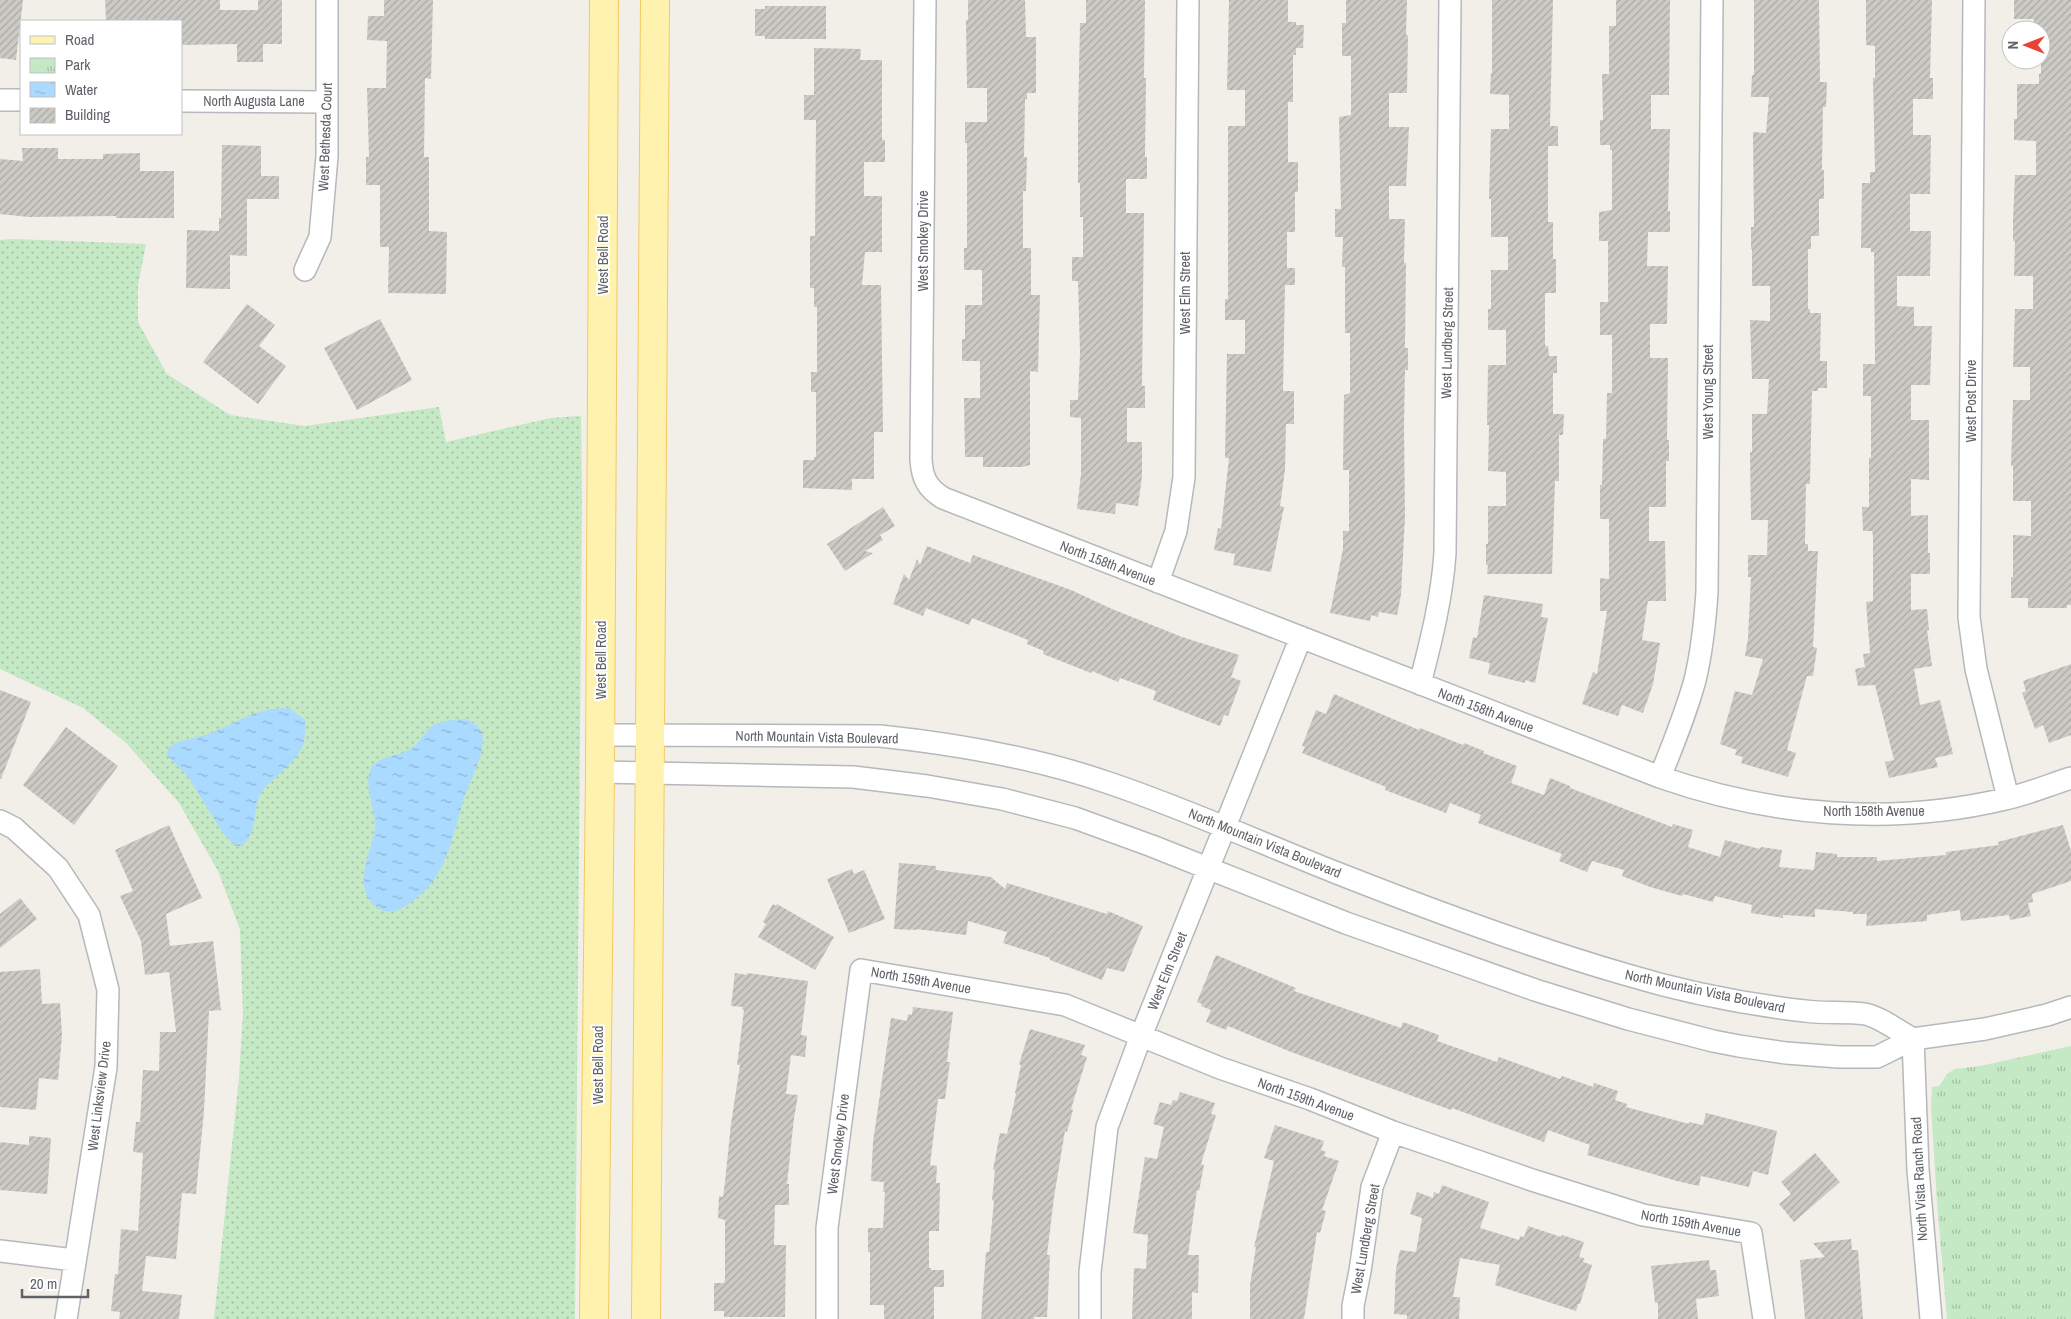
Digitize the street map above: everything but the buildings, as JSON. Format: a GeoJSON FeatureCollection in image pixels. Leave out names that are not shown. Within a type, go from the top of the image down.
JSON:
{"type":"FeatureCollection","features":[{"type":"Feature","properties":{"kind":"main road","name":"West Bell Road"},"geometry":{"type":"LineString","coordinates":[[594,1319],[600,772],[604,0]]}},
{"type":"Feature","properties":{"kind":"main road"},"geometry":{"type":"LineString","coordinates":[[646,1319],[655,0]]}},
{"type":"Feature","properties":{"kind":"street","name":"West Bethesda Court"},"geometry":{"type":"LineString","coordinates":[[305,270],[320,237],[327,156],[327,0]]}},
{"type":"Feature","properties":{"kind":"street","name":"West Smokey Drive"},"geometry":{"type":"LineString","coordinates":[[925,0],[921,459],[925,482]]}},
{"type":"Feature","properties":{"kind":"street","name":"West Elm Street"},"geometry":{"type":"LineString","coordinates":[[1158,582],[1176,531],[1184,477],[1188,0]]}},
{"type":"Feature","properties":{"kind":"street","name":"West Lundberg Street"},"geometry":{"type":"LineString","coordinates":[[1420,684],[1439,604],[1445,553],[1450,0]]}},
{"type":"Feature","properties":{"kind":"street","name":"West Young Street"},"geometry":{"type":"LineString","coordinates":[[1660,777],[1678,732],[1694,680],[1701,652],[1707,592],[1712,0]]}},
{"type":"Feature","properties":{"kind":"street","name":"West Post Drive"},"geometry":{"type":"LineString","coordinates":[[1974,0],[1969,617],[1976,669],[2008,798]]}},
{"type":"Feature","properties":{"kind":"street"},"geometry":{"type":"LineString","coordinates":[[0,100],[20,100]]}},
{"type":"Feature","properties":{"kind":"street","name":"North Augusta Lane"},"geometry":{"type":"LineString","coordinates":[[182,101],[327,102]]}},
{"type":"Feature","properties":{"kind":"street","name":"North 158th Avenue"},"geometry":{"type":"LineString","coordinates":[[925,482],[933,492],[943,498],[1660,777],[1740,801],[1823,812],[1909,813],[1960,808],[2008,798],[2071,778]]}},
{"type":"Feature","properties":{"kind":"street","name":"West Elm Street"},"geometry":{"type":"LineString","coordinates":[[1090,1319],[1090,1272],[1108,1127],[1141,1036],[1301,637]]}},
{"type":"Feature","properties":{"kind":"street","name":"North Mountain Vista Boulevard"},"geometry":{"type":"LineString","coordinates":[[600,735],[849,735],[919,740],[1026,760],[1107,782],[1419,904],[1625,975],[1710,995],[1807,1012],[1867,1014],[1913,1039]]}},
{"type":"Feature","properties":{"kind":"street"},"geometry":{"type":"LineString","coordinates":[[600,772],[853,777],[967,792],[1075,818],[1152,846],[1346,923],[1527,988],[1628,1019],[1713,1041],[1786,1053],[1839,1058],[1876,1056],[1913,1039],[1985,1029],[2047,1015],[2071,1007]]}},
{"type":"Feature","properties":{"kind":"street","name":"West Linksview Drive"},"geometry":{"type":"LineString","coordinates":[[0,821],[14,828],[58,868],[89,915],[108,990],[106,1067],[66,1319]]}},
{"type":"Feature","properties":{"kind":"street","name":"West Smokey Drive"},"geometry":{"type":"LineString","coordinates":[[827,1319],[827,1228],[861,970]]}},
{"type":"Feature","properties":{"kind":"street","name":"North 159th Avenue"},"geometry":{"type":"LineString","coordinates":[[861,970],[1065,1005],[1220,1068],[1310,1099],[1393,1132],[1532,1180],[1643,1215],[1750,1234],[1764,1319]]}},
{"type":"Feature","properties":{"kind":"street","name":"North Vista Ranch Road"},"geometry":{"type":"LineString","coordinates":[[1913,1039],[1918,1170],[1931,1319]]}},
{"type":"Feature","properties":{"kind":"street","name":"West Lundberg Street"},"geometry":{"type":"LineString","coordinates":[[1353,1319],[1353,1306],[1372,1187],[1393,1132]]}},
{"type":"Feature","properties":{"kind":"street"},"geometry":{"type":"LineString","coordinates":[[0,1251],[74,1260]]}},
{"type":"Feature","properties":{"kind":"green space"},"geometry":{"type":"Polygon","coordinates":[[[0,240],[146,244],[138,285],[138,322],[167,374],[230,415],[305,426],[439,407],[446,442],[551,418],[581,416],[582,499],[575,1319],[214,1319],[239,1078],[243,1014],[240,930],[218,871],[179,803],[126,743],[83,708],[0,669],[0,240]]]}},
{"type":"Feature","properties":{"kind":"green space"},"geometry":{"type":"Polygon","coordinates":[[[2071,1046],[2071,1319],[1947,1319],[1937,1202],[1931,1106],[1932,1087],[1939,1086],[1947,1074],[1955,1069],[1980,1066],[2071,1046]]]}},
{"type":"Feature","properties":{"kind":"water"},"geometry":{"type":"Polygon","coordinates":[[[289,708],[305,720],[303,745],[296,758],[263,790],[258,800],[253,826],[248,839],[242,846],[236,846],[223,833],[187,775],[167,755],[168,749],[175,743],[212,733],[250,715],[271,709],[289,708]]]}},
{"type":"Feature","properties":{"kind":"water"},"geometry":{"type":"Polygon","coordinates":[[[465,719],[475,724],[481,730],[482,749],[464,798],[451,844],[441,867],[429,886],[409,904],[393,911],[377,908],[368,898],[364,883],[366,864],[375,828],[368,785],[370,771],[382,759],[412,748],[432,726],[444,721],[465,719]]]}}]}
